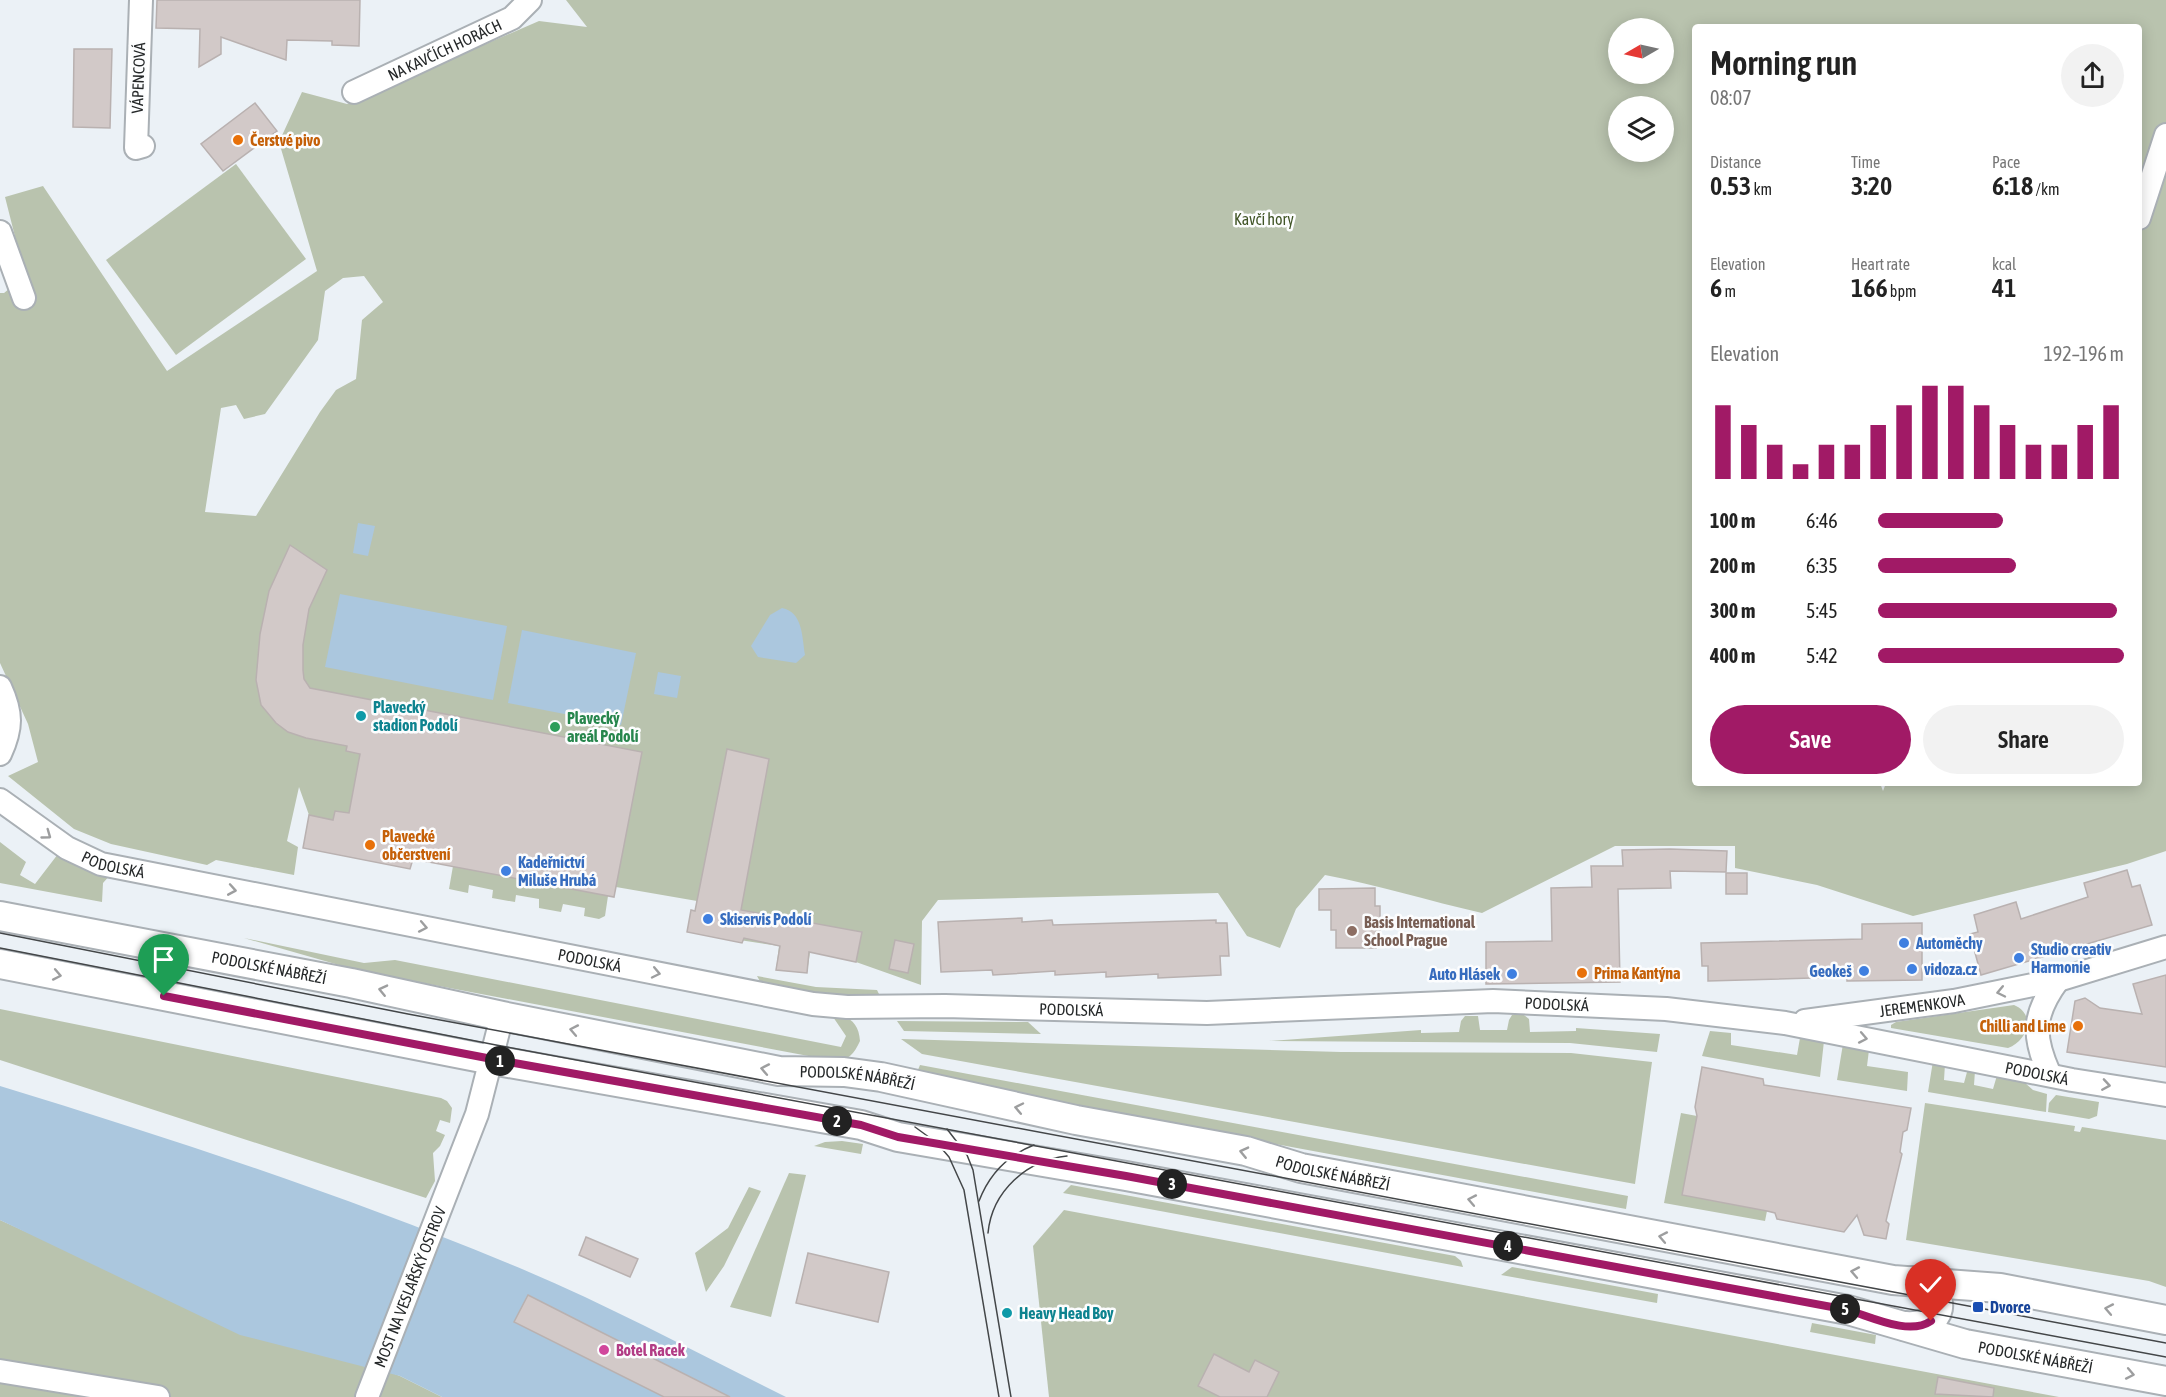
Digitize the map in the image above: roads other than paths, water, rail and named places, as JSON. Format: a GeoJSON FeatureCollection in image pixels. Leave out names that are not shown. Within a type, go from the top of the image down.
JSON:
{"type":"FeatureCollection","features":[{"type":"Feature","properties":{"kind":"main road","name":"PODOLSKÉ NÁBŘEŽÍ"},"geometry":{"type":"LineString","coordinates":[[0,916],[351,983],[502,1017],[779,1071],[844,1072],[881,1077],[1076,1120],[1246,1151],[1301,1168],[1881,1277],[2000,1288],[2166,1320]]}},
{"type":"Feature","properties":{"kind":"main road","name":"PODOLSKÉ NÁBŘEŽÍ"},"geometry":{"type":"LineString","coordinates":[[0,964],[492,1059],[850,1123],[898,1137],[1138,1178],[1837,1307],[1965,1344],[2166,1381]]}},
{"type":"Feature","properties":{"kind":"main road"},"geometry":{"type":"LineString","coordinates":[[1905,1326],[1925,1325],[1931,1321],[1938,1309],[1937,1299],[1932,1290],[1913,1281]]}},
{"type":"Feature","properties":{"kind":"street","name":"VÁPENCOVÁ"},"geometry":{"type":"LineString","coordinates":[[141,0],[136,148],[143,146]]}},
{"type":"Feature","properties":{"kind":"street","name":"NA KAVČÍCH HORÁCH"},"geometry":{"type":"LineString","coordinates":[[354,92],[512,18],[530,0]]}},
{"type":"Feature","properties":{"kind":"street"},"geometry":{"type":"LineString","coordinates":[[2142,210],[2166,135]]}},
{"type":"Feature","properties":{"kind":"street"},"geometry":{"type":"LineString","coordinates":[[0,232],[24,298]]}},
{"type":"Feature","properties":{"kind":"street"},"geometry":{"type":"LineString","coordinates":[[0,687],[10,711],[11,724],[0,754]]}},
{"type":"Feature","properties":{"kind":"street","name":"PODOLSKÁ"},"geometry":{"type":"LineString","coordinates":[[0,800],[77,855],[134,872],[813,1004],[868,1008],[945,1006],[1207,1013],[1492,1001],[1674,1009],[1785,1023],[2166,1095]]}},
{"type":"Feature","properties":{"kind":"street","name":"JEREMENKOVA"},"geometry":{"type":"LineString","coordinates":[[1785,1023],[1954,1001],[2058,980],[2166,947]]}},
{"type":"Feature","properties":{"kind":"street"},"geometry":{"type":"LineString","coordinates":[[2049,1073],[2038,1049],[2037,1026],[2043,1001],[2058,980]]}},
{"type":"Feature","properties":{"kind":"street"},"geometry":{"type":"LineString","coordinates":[[492,1059],[502,1017]]}},
{"type":"Feature","properties":{"kind":"street","name":"MOST NA VESLAŘSKÝ OSTROV"},"geometry":{"type":"LineString","coordinates":[[367,1397],[454,1175],[484,1092],[492,1059]]}},
{"type":"Feature","properties":{"kind":"street"},"geometry":{"type":"LineString","coordinates":[[0,1371],[158,1397]]}},
{"type":"Feature","properties":{"kind":"water"},"geometry":{"type":"Polygon","coordinates":[[[358,523],[375,526],[368,556],[353,553],[358,523]]]}},
{"type":"Feature","properties":{"kind":"water"},"geometry":{"type":"Polygon","coordinates":[[[340,594],[507,626],[493,700],[325,667],[340,594]]]}},
{"type":"Feature","properties":{"kind":"water"},"geometry":{"type":"Polygon","coordinates":[[[782,608],[794,614],[802,633],[805,655],[796,663],[758,657],[751,646],[770,615],[782,608]]]}},
{"type":"Feature","properties":{"kind":"water"},"geometry":{"type":"Polygon","coordinates":[[[522,630],[636,653],[621,725],[508,703],[522,630]]]}},
{"type":"Feature","properties":{"kind":"water"},"geometry":{"type":"Polygon","coordinates":[[[658,672],[681,676],[677,698],[654,694],[658,672]]]}},
{"type":"Feature","properties":{"kind":"water"},"geometry":{"type":"Polygon","coordinates":[[[0,1086],[254,1168],[443,1237],[576,1293],[786,1397],[442,1397],[400,1376],[240,1335],[0,1220],[0,1086]]]}},
{"type":"Feature","properties":{"kind":"tram line"},"geometry":{"type":"LineString","coordinates":[[0,933],[408,1014],[2166,1343]]}},
{"type":"Feature","properties":{"kind":"tram line"},"geometry":{"type":"LineString","coordinates":[[0,948],[496,1045],[2166,1357]]}},
{"type":"Feature","properties":{"kind":"tram line"},"geometry":{"type":"LineString","coordinates":[[915,1127],[937,1143],[949,1157],[964,1190],[999,1397]]}},
{"type":"Feature","properties":{"kind":"tram line"},"geometry":{"type":"LineString","coordinates":[[947,1129],[967,1155],[973,1170],[1011,1397]]}},
{"type":"Feature","properties":{"kind":"tram line"},"geometry":{"type":"LineString","coordinates":[[979,1201],[988,1183],[1000,1167],[1016,1154],[1034,1145]]}},
{"type":"Feature","properties":{"kind":"tram line"},"geometry":{"type":"LineString","coordinates":[[988,1233],[996,1204],[1014,1180],[1038,1164],[1067,1156]]}},
{"type":"Feature","properties":{"kind":"place","name":"Čerstvé pivo"},"geometry":{"type":"Point","coordinates":[238,140]}},
{"type":"Feature","properties":{"kind":"place","name":"Plavecký stadion Podolí"},"geometry":{"type":"Point","coordinates":[361,716]}},
{"type":"Feature","properties":{"kind":"place","name":"Plavecký areál Podolí"},"geometry":{"type":"Point","coordinates":[555,727]}},
{"type":"Feature","properties":{"kind":"place","name":"Plavecké občerstvení"},"geometry":{"type":"Point","coordinates":[370,845]}},
{"type":"Feature","properties":{"kind":"place","name":"Kadeřnictví Miluše Hrubá"},"geometry":{"type":"Point","coordinates":[506,871]}},
{"type":"Feature","properties":{"kind":"place","name":"Skiservis Podolí"},"geometry":{"type":"Point","coordinates":[708,919]}},
{"type":"Feature","properties":{"kind":"place","name":"Basis International School Prague"},"geometry":{"type":"Point","coordinates":[1352,931]}},
{"type":"Feature","properties":{"kind":"place","name":"Automěchy"},"geometry":{"type":"Point","coordinates":[1904,943]}},
{"type":"Feature","properties":{"kind":"place","name":"Studio creativ Harmonie"},"geometry":{"type":"Point","coordinates":[2019,958]}},
{"type":"Feature","properties":{"kind":"place","name":"vidoza.cz"},"geometry":{"type":"Point","coordinates":[1912,969]}},
{"type":"Feature","properties":{"kind":"place","name":"Geokeš"},"geometry":{"type":"Point","coordinates":[1864,971]}},
{"type":"Feature","properties":{"kind":"place","name":"Prima Kantýna"},"geometry":{"type":"Point","coordinates":[1582,973]}},
{"type":"Feature","properties":{"kind":"place","name":"Auto Hlásek"},"geometry":{"type":"Point","coordinates":[1512,974]}},
{"type":"Feature","properties":{"kind":"place","name":"Chilli and Lime"},"geometry":{"type":"Point","coordinates":[2078,1026]}},
{"type":"Feature","properties":{"kind":"place","name":"Dvorce"},"geometry":{"type":"Point","coordinates":[1978,1307]}},
{"type":"Feature","properties":{"kind":"place","name":"Heavy Head Boy"},"geometry":{"type":"Point","coordinates":[1007,1313]}},
{"type":"Feature","properties":{"kind":"place","name":"Botel Racek"},"geometry":{"type":"Point","coordinates":[604,1350]}},
{"type":"Feature","properties":{"kind":"park label","name":"Kavčí hory"},"geometry":{"type":"Point","coordinates":[1264,219]}}]}
